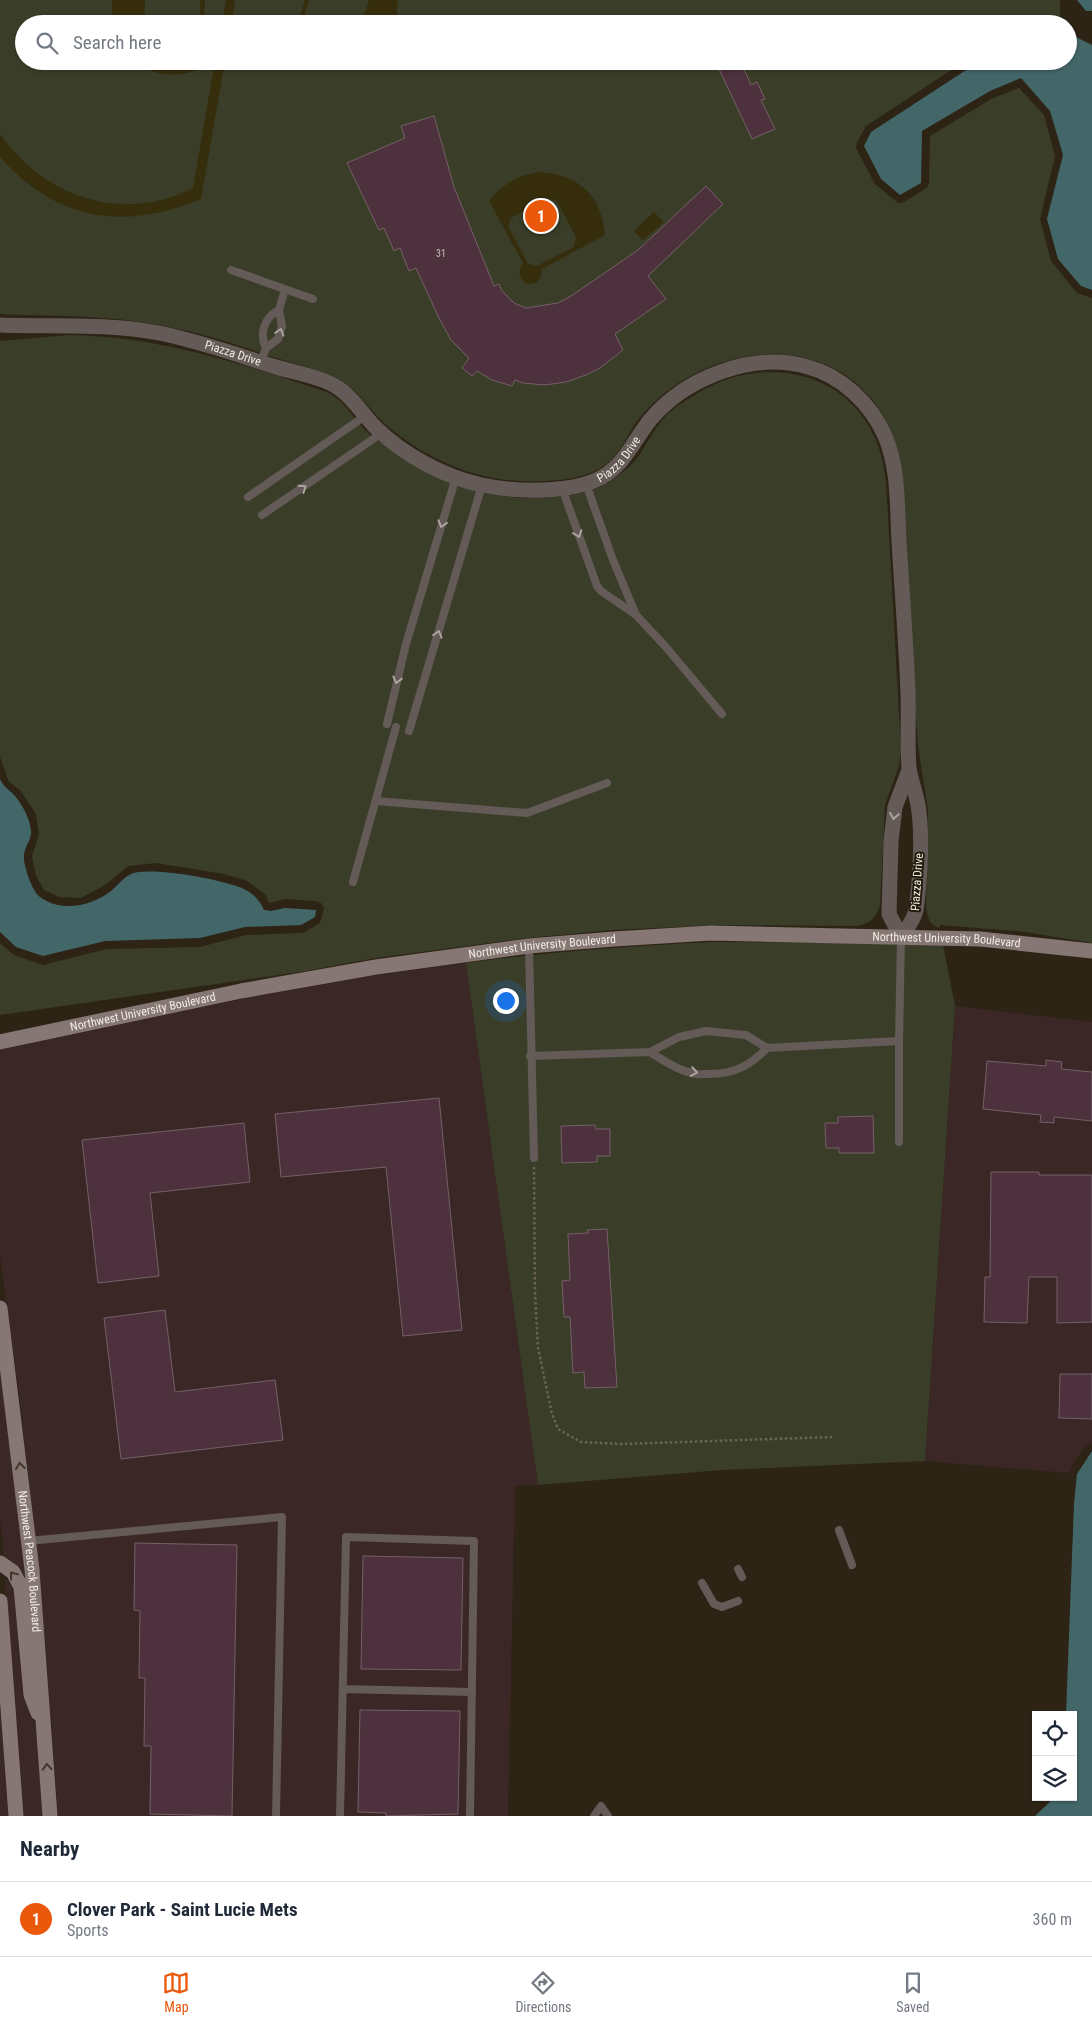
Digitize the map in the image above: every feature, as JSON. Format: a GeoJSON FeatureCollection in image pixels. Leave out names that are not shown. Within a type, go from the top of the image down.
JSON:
{"type":"FeatureCollection","features":[{"type":"Feature","properties":{"kind":"street","name":"Piazza Drive"},"geometry":{"type":"LineString","coordinates":[[1,326],[80,326],[137,330],[263,355],[340,389],[382,433],[416,457],[456,477],[482,485],[515,489],[562,488],[586,484],[603,477],[615,468],[628,453],[652,418],[670,400],[694,384],[720,372],[755,365],[790,364],[820,371],[846,386],[861,400],[877,421],[886,439],[894,471],[906,650],[910,770],[920,818],[917,908],[912,921],[901,937],[889,914],[891,841],[895,806],[910,770]]}},
{"type":"Feature","properties":{"kind":"street","name":"Northwest University Boulevard"},"geometry":{"type":"LineString","coordinates":[[0,1042],[250,989],[376,967],[528,946],[711,934],[980,938],[1092,951]]}},
{"type":"Feature","properties":{"kind":"street","name":"Northwest Peacock Boulevard"},"geometry":{"type":"LineString","coordinates":[[0,1308],[28,1541],[50,1816]]}},
{"type":"Feature","properties":{"kind":"street"},"geometry":{"type":"LineString","coordinates":[[0,1563],[13,1572],[21,1587],[31,1695],[43,1723]]}},
{"type":"Feature","properties":{"kind":"street"},"geometry":{"type":"LineString","coordinates":[[0,1601],[16,1816]]}},
{"type":"Feature","properties":{"kind":"lane"},"geometry":{"type":"LineString","coordinates":[[231,270],[313,299]]}},
{"type":"Feature","properties":{"kind":"lane"},"geometry":{"type":"LineString","coordinates":[[263,355],[275,343],[282,326],[279,310],[285,289]]}},
{"type":"Feature","properties":{"kind":"lane"},"geometry":{"type":"LineString","coordinates":[[263,355],[263,330],[268,318],[279,310]]}},
{"type":"Feature","properties":{"kind":"lane"},"geometry":{"type":"LineString","coordinates":[[248,497],[365,416]]}},
{"type":"Feature","properties":{"kind":"lane"},"geometry":{"type":"LineString","coordinates":[[262,515],[382,433]]}},
{"type":"Feature","properties":{"kind":"lane"},"geometry":{"type":"LineString","coordinates":[[387,724],[406,644],[456,477]]}},
{"type":"Feature","properties":{"kind":"lane"},"geometry":{"type":"LineString","coordinates":[[586,484],[613,560],[636,615]]}},
{"type":"Feature","properties":{"kind":"lane"},"geometry":{"type":"LineString","coordinates":[[409,730],[482,485]]}},
{"type":"Feature","properties":{"kind":"lane"},"geometry":{"type":"LineString","coordinates":[[562,488],[597,586],[601,591],[636,615],[665,646],[722,714]]}},
{"type":"Feature","properties":{"kind":"lane"},"geometry":{"type":"LineString","coordinates":[[353,882],[396,727]]}},
{"type":"Feature","properties":{"kind":"lane"},"geometry":{"type":"LineString","coordinates":[[376,800],[527,813],[607,782]]}},
{"type":"Feature","properties":{"kind":"lane"},"geometry":{"type":"LineString","coordinates":[[899,1142],[901,937]]}},
{"type":"Feature","properties":{"kind":"lane"},"geometry":{"type":"LineString","coordinates":[[528,946],[534,1158]]}},
{"type":"Feature","properties":{"kind":"lane"},"geometry":{"type":"LineString","coordinates":[[530,1056],[650,1052],[679,1038],[706,1030],[746,1035],[766,1048],[899,1041]]}},
{"type":"Feature","properties":{"kind":"lane"},"geometry":{"type":"LineString","coordinates":[[650,1052],[692,1074],[722,1074],[738,1070],[756,1060],[766,1048]]}},
{"type":"Feature","properties":{"kind":"lane"},"geometry":{"type":"LineString","coordinates":[[28,1541],[282,1517],[276,1816]]}},
{"type":"Feature","properties":{"kind":"lane"},"geometry":{"type":"LineString","coordinates":[[839,1530],[852,1565]]}},
{"type":"Feature","properties":{"kind":"lane"},"geometry":{"type":"LineString","coordinates":[[340,1816],[346,1537],[474,1541],[470,1816]]}},
{"type":"Feature","properties":{"kind":"lane"},"geometry":{"type":"LineString","coordinates":[[738,1569],[742,1577]]}},
{"type":"Feature","properties":{"kind":"lane"},"geometry":{"type":"LineString","coordinates":[[702,1583],[714,1604],[722,1607],[738,1602]]}},
{"type":"Feature","properties":{"kind":"lane"},"geometry":{"type":"LineString","coordinates":[[343,1689],[472,1692]]}},
{"type":"Feature","properties":{"kind":"lane"},"geometry":{"type":"LineString","coordinates":[[594,1816],[601,1806],[608,1816]]}},
{"type":"Feature","properties":{"kind":"path"},"geometry":{"type":"LineString","coordinates":[[534,1158],[535,1294],[538,1348],[552,1414],[558,1429],[581,1442],[621,1444],[834,1437]]}},
{"type":"Feature","properties":{"kind":"shaded area"},"geometry":{"type":"Polygon","coordinates":[[[466,963],[538,1485],[515,1486],[508,1816],[58,1816],[51,1728],[53,1727],[50,1721],[39,1570],[18,1385],[0,1257],[0,1050],[242,999],[377,975],[466,963]]]}},
{"type":"Feature","properties":{"kind":"shaded area"},"geometry":{"type":"Polygon","coordinates":[[[955,1006],[1092,1022],[1092,1443],[1085,1447],[1073,1463],[1070,1473],[925,1461],[955,1006]]]}},
{"type":"Feature","properties":{"kind":"shaded area"},"geometry":{"type":"Polygon","coordinates":[[[0,1365],[25,1578],[16,1565],[4,1556],[0,1518],[0,1365]]]}},
{"type":"Feature","properties":{"kind":"shaded area"},"geometry":{"type":"Polygon","coordinates":[[[5,1577],[14,1590],[23,1696],[36,1726],[43,1816],[23,1816],[5,1577]]]}},
{"type":"Feature","properties":{"kind":"shaded area"},"geometry":{"type":"Polygon","coordinates":[[[0,1697],[8,1816],[0,1816],[0,1697]]]}},
{"type":"Feature","properties":{"kind":"green space"},"geometry":{"type":"Polygon","coordinates":[[[0,0],[1060,0],[1060,15],[15,15],[15,70],[951,70],[866,126],[857,142],[856,148],[875,184],[898,203],[902,203],[927,188],[929,183],[930,136],[993,98],[1019,88],[1044,115],[1055,156],[1040,219],[1051,261],[1077,293],[1092,298],[1092,943],[1026,932],[940,925],[940,928],[933,925],[929,920],[926,906],[928,811],[918,745],[896,445],[881,412],[859,386],[833,368],[804,358],[772,354],[739,358],[707,368],[664,393],[639,418],[622,446],[610,461],[599,469],[569,479],[523,481],[480,475],[460,469],[421,450],[385,424],[358,394],[341,380],[308,367],[217,339],[159,325],[100,318],[0,314],[0,0]]]}},
{"type":"Feature","properties":{"kind":"green space"},"geometry":{"type":"Polygon","coordinates":[[[70,335],[137,341],[201,354],[233,362],[327,392],[344,405],[371,435],[427,472],[473,490],[523,498],[565,496],[585,492],[604,485],[620,475],[634,462],[660,423],[670,412],[691,397],[715,384],[739,376],[763,372],[787,373],[810,378],[831,388],[850,402],[865,420],[877,443],[883,463],[886,484],[901,750],[899,766],[885,805],[880,905],[875,917],[857,926],[720,925],[613,930],[528,938],[375,958],[306,971],[0,1015],[0,943],[14,955],[43,965],[107,949],[200,947],[246,935],[303,933],[320,923],[324,908],[321,903],[316,901],[285,899],[269,903],[265,894],[247,881],[224,874],[156,863],[128,866],[105,885],[81,898],[59,897],[44,890],[36,876],[32,856],[39,834],[36,814],[20,790],[9,782],[0,757],[0,341],[70,335]]]}},
{"type":"Feature","properties":{"kind":"green space"},"geometry":{"type":"Polygon","coordinates":[[[713,942],[891,943],[898,946],[900,943],[943,945],[955,1006],[925,1461],[722,1470],[538,1485],[466,963],[589,950],[713,942]]]}},
{"type":"Feature","properties":{"kind":"sand"},"geometry":{"type":"Polygon","coordinates":[[[112,0],[145,0],[144,15],[112,15],[112,0]]]}},
{"type":"Feature","properties":{"kind":"sand"},"geometry":{"type":"Polygon","coordinates":[[[200,0],[205,0],[204,15],[200,15],[200,0]]]}},
{"type":"Feature","properties":{"kind":"sand"},"geometry":{"type":"Polygon","coordinates":[[[226,0],[235,0],[233,15],[224,15],[226,0]]]}},
{"type":"Feature","properties":{"kind":"sand"},"geometry":{"type":"Polygon","coordinates":[[[305,0],[309,0],[305,15],[300,15],[305,0]]]}},
{"type":"Feature","properties":{"kind":"sand"},"geometry":{"type":"Polygon","coordinates":[[[369,0],[398,0],[397,15],[364,15],[369,0]]]}},
{"type":"Feature","properties":{"kind":"sand"},"geometry":{"type":"Polygon","coordinates":[[[151,70],[196,70],[176,74],[159,73],[151,70]]]}},
{"type":"Feature","properties":{"kind":"sand"},"geometry":{"type":"Polygon","coordinates":[[[213,70],[223,70],[201,199],[172,209],[145,215],[118,217],[93,214],[68,207],[44,195],[22,178],[0,157],[0,134],[18,156],[39,174],[62,188],[86,198],[112,203],[139,204],[166,199],[193,188],[213,70]]]}},
{"type":"Feature","properties":{"kind":"sand"},"geometry":{"type":"Polygon","coordinates":[[[539,172],[566,177],[586,189],[599,208],[605,235],[542,269],[541,277],[532,284],[523,281],[520,276],[523,263],[489,201],[511,181],[539,172]],[[547,198],[511,218],[508,226],[528,264],[537,266],[574,247],[576,237],[557,201],[547,198]]]}},
{"type":"Feature","properties":{"kind":"sand"},"geometry":{"type":"Polygon","coordinates":[[[654,212],[664,222],[643,240],[634,231],[654,212]]]}},
{"type":"Feature","properties":{"kind":"water"},"geometry":{"type":"Polygon","coordinates":[[[1077,0],[1092,0],[1092,11],[1086,11],[1077,0]]]}},
{"type":"Feature","properties":{"kind":"water"},"geometry":{"type":"Polygon","coordinates":[[[1077,38],[1092,45],[1092,290],[1081,286],[1058,259],[1047,219],[1063,155],[1050,111],[1021,78],[990,91],[922,131],[921,183],[900,195],[881,179],[864,146],[871,132],[966,70],[1077,70],[1077,38]]]}},
{"type":"Feature","properties":{"kind":"water"},"geometry":{"type":"Polygon","coordinates":[[[0,779],[18,800],[27,816],[31,833],[24,855],[25,865],[37,894],[49,902],[67,906],[86,904],[111,891],[131,874],[154,872],[188,875],[234,885],[254,895],[264,910],[271,911],[285,908],[316,910],[315,917],[301,925],[245,927],[200,938],[105,941],[43,956],[16,947],[0,932],[0,779]]]}},
{"type":"Feature","properties":{"kind":"water"},"geometry":{"type":"Polygon","coordinates":[[[1092,1451],[1092,1816],[1035,1816],[1051,1801],[1077,1801],[1077,1711],[1066,1711],[1074,1504],[1077,1474],[1092,1451]]]}},
{"type":"Feature","properties":{"kind":"building"},"geometry":{"type":"Polygon","coordinates":[[[719,70],[744,70],[751,85],[757,82],[765,99],[761,100],[775,129],[752,139],[719,70]]]}},
{"type":"Feature","properties":{"kind":"building"},"geometry":{"type":"Polygon","coordinates":[[[434,116],[454,187],[494,286],[499,284],[502,291],[514,303],[526,308],[558,303],[571,296],[638,250],[706,186],[723,204],[648,276],[666,299],[615,334],[623,350],[600,368],[566,382],[545,385],[523,383],[515,380],[512,386],[492,380],[477,371],[472,376],[462,368],[469,358],[451,340],[416,268],[409,271],[400,248],[394,251],[384,228],[379,230],[347,163],[405,138],[401,126],[434,116]]]}},
{"type":"Feature","properties":{"kind":"building"},"geometry":{"type":"Polygon","coordinates":[[[1046,1060],[1062,1062],[1061,1069],[1092,1072],[1092,1121],[1054,1117],[1054,1123],[1040,1122],[1041,1115],[983,1109],[987,1061],[1046,1066],[1046,1060]]]}},
{"type":"Feature","properties":{"kind":"building"},"geometry":{"type":"Polygon","coordinates":[[[439,1098],[462,1330],[403,1336],[386,1167],[281,1177],[275,1114],[439,1098]]]}},
{"type":"Feature","properties":{"kind":"building"},"geometry":{"type":"Polygon","coordinates":[[[873,1116],[874,1153],[839,1153],[839,1148],[826,1148],[825,1123],[838,1123],[838,1117],[873,1116]]]}},
{"type":"Feature","properties":{"kind":"building"},"geometry":{"type":"Polygon","coordinates":[[[244,1123],[250,1182],[150,1193],[159,1276],[98,1283],[82,1140],[244,1123]]]}},
{"type":"Feature","properties":{"kind":"building"},"geometry":{"type":"Polygon","coordinates":[[[595,1125],[596,1129],[610,1129],[610,1156],[597,1156],[597,1162],[562,1163],[561,1126],[595,1125]]]}},
{"type":"Feature","properties":{"kind":"building"},"geometry":{"type":"Polygon","coordinates":[[[991,1172],[1039,1172],[1039,1175],[1092,1175],[1092,1322],[1057,1323],[1057,1277],[1029,1277],[1027,1323],[984,1322],[985,1277],[990,1277],[991,1172]]]}},
{"type":"Feature","properties":{"kind":"building"},"geometry":{"type":"Polygon","coordinates":[[[607,1229],[617,1387],[585,1388],[584,1372],[573,1373],[570,1317],[564,1317],[562,1281],[570,1280],[568,1234],[588,1233],[587,1230],[607,1229]]]}},
{"type":"Feature","properties":{"kind":"building"},"geometry":{"type":"Polygon","coordinates":[[[165,1310],[175,1392],[275,1380],[283,1440],[121,1459],[104,1318],[165,1310]]]}},
{"type":"Feature","properties":{"kind":"building"},"geometry":{"type":"Polygon","coordinates":[[[1060,1374],[1092,1374],[1092,1419],[1059,1418],[1060,1374]]]}},
{"type":"Feature","properties":{"kind":"building"},"geometry":{"type":"Polygon","coordinates":[[[135,1543],[237,1545],[232,1816],[150,1814],[151,1746],[144,1746],[145,1678],[139,1678],[140,1611],[134,1610],[135,1543]]]}},
{"type":"Feature","properties":{"kind":"building"},"geometry":{"type":"Polygon","coordinates":[[[363,1556],[463,1558],[461,1670],[361,1669],[363,1556]]]}},
{"type":"Feature","properties":{"kind":"building"},"geometry":{"type":"Polygon","coordinates":[[[360,1710],[460,1711],[458,1814],[386,1816],[386,1813],[358,1812],[360,1710]]]}},
{"type":"Feature","properties":{"kind":"place","name":"Clover Park - Saint Lucie Mets"},"geometry":{"type":"Point","coordinates":[541,216]}}]}
